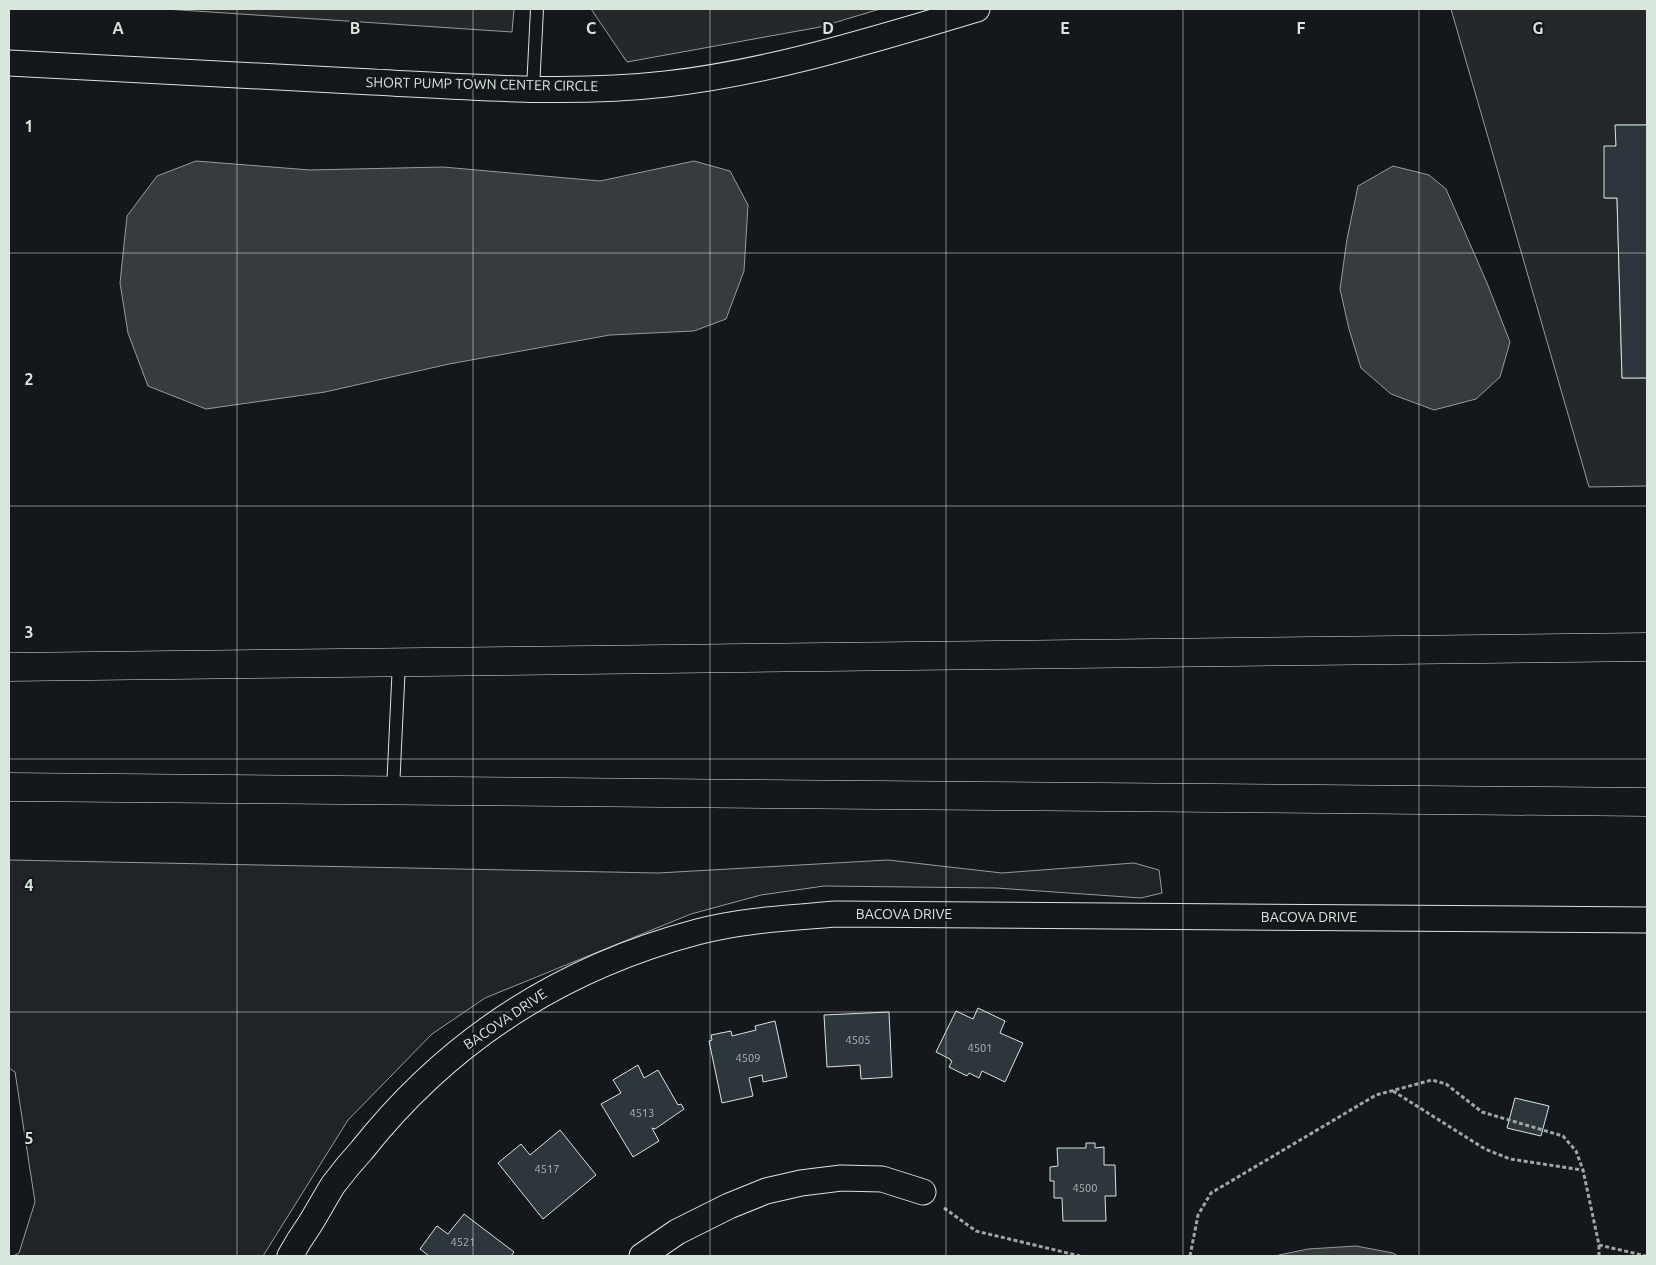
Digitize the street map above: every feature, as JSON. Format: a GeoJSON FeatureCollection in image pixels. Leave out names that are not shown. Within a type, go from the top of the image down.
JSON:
{"type":"FeatureCollection","features":[{"type":"Feature","properties":{"kind":"highway"},"geometry":{"type":"LineString","coordinates":[[9,667],[1647,647]]}},
{"type":"Feature","properties":{"kind":"highway"},"geometry":{"type":"LineString","coordinates":[[9,787],[1647,802]]}},
{"type":"Feature","properties":{"kind":"street","name":"SHORT PUMP TOWN CENTER CIRCLE"},"geometry":{"type":"LineString","coordinates":[[9,63],[436,86],[533,89],[666,84],[746,71],[862,42],[976,9]]}},
{"type":"Feature","properties":{"kind":"street","name":"BACOVA DRIVE"},"geometry":{"type":"LineString","coordinates":[[290,1256],[334,1184],[375,1133],[419,1085],[473,1039],[544,992],[582,973],[631,953],[698,932],[763,920],[836,914],[1647,920]]}},
{"type":"Feature","properties":{"kind":"street"},"geometry":{"type":"LineString","coordinates":[[642,1256],[676,1232],[729,1206],[766,1191],[802,1183],[841,1178],[882,1179],[922,1192]]}},
{"type":"Feature","properties":{"kind":"lane"},"geometry":{"type":"LineString","coordinates":[[533,89],[537,9]]}},
{"type":"Feature","properties":{"kind":"lane"},"geometry":{"type":"LineString","coordinates":[[393,790],[399,662]]}},
{"type":"Feature","properties":{"kind":"path"},"geometry":{"type":"LineString","coordinates":[[1190,1256],[1198,1215],[1211,1193],[1376,1095],[1432,1080],[1446,1084],[1482,1112],[1563,1136],[1576,1151],[1583,1170],[1599,1244],[1599,1256]]}},
{"type":"Feature","properties":{"kind":"path"},"geometry":{"type":"LineString","coordinates":[[1392,1091],[1485,1149],[1510,1159],[1583,1170]]}},
{"type":"Feature","properties":{"kind":"path"},"geometry":{"type":"LineString","coordinates":[[922,1192],[976,1231],[1080,1256]]}},
{"type":"Feature","properties":{"kind":"path"},"geometry":{"type":"LineString","coordinates":[[1599,1244],[1646,1256]]}},
{"type":"Feature","properties":{"kind":"shaded area"},"geometry":{"type":"Polygon","coordinates":[[[165,9],[514,9],[512,32],[165,9]]]}},
{"type":"Feature","properties":{"kind":"shaded area"},"geometry":{"type":"Polygon","coordinates":[[[591,9],[880,9],[820,27],[627,62],[591,9]]]}},
{"type":"Feature","properties":{"kind":"shaded area"},"geometry":{"type":"Polygon","coordinates":[[[1451,9],[1647,9],[1647,125],[1616,125],[1616,146],[1605,198],[1617,198],[1622,378],[1647,378],[1647,486],[1589,487],[1451,9]]]}},
{"type":"Feature","properties":{"kind":"shaded area"},"geometry":{"type":"Polygon","coordinates":[[[196,161],[310,170],[443,167],[600,181],[694,161],[730,171],[748,205],[744,271],[726,319],[694,331],[610,335],[449,364],[325,392],[206,409],[148,386],[128,333],[120,283],[127,216],[157,176],[196,161]]]}},
{"type":"Feature","properties":{"kind":"shaded area"},"geometry":{"type":"Polygon","coordinates":[[[1393,166],[1429,175],[1446,189],[1487,283],[1510,342],[1500,377],[1476,399],[1434,410],[1391,394],[1361,368],[1349,329],[1340,289],[1347,239],[1358,186],[1393,166]]]}},
{"type":"Feature","properties":{"kind":"shaded area"},"geometry":{"type":"Polygon","coordinates":[[[9,860],[658,873],[888,860],[1002,873],[1134,863],[1159,870],[1162,893],[1141,898],[996,888],[824,886],[761,895],[691,914],[485,998],[432,1034],[348,1120],[263,1256],[13,1256],[19,1253],[35,1202],[15,1072],[9,1068],[9,860]]]}},
{"type":"Feature","properties":{"kind":"shaded area"},"geometry":{"type":"Polygon","coordinates":[[[1356,1246],[1393,1253],[1398,1256],[1277,1256],[1308,1249],[1356,1246]]]}},
{"type":"Feature","properties":{"kind":"building"},"geometry":{"type":"Polygon","coordinates":[[[1615,125],[1647,125],[1647,378],[1622,378],[1617,198],[1604,198],[1604,146],[1616,146],[1615,125]]]}},
{"type":"Feature","properties":{"kind":"building"},"geometry":{"type":"Polygon","coordinates":[[[978,1008],[1005,1021],[1000,1033],[1023,1043],[1005,1082],[982,1071],[979,1078],[969,1073],[967,1076],[949,1067],[952,1061],[936,1052],[956,1011],[973,1019],[978,1008]]]}},
{"type":"Feature","properties":{"kind":"building"},"geometry":{"type":"Polygon","coordinates":[[[889,1012],[892,1077],[861,1079],[860,1065],[827,1067],[824,1015],[889,1012]]]}},
{"type":"Feature","properties":{"kind":"building"},"geometry":{"type":"Polygon","coordinates":[[[775,1021],[787,1077],[763,1082],[762,1075],[749,1078],[753,1096],[722,1103],[709,1041],[712,1040],[711,1035],[731,1031],[732,1036],[756,1030],[755,1026],[775,1021]]]}},
{"type":"Feature","properties":{"kind":"building"},"geometry":{"type":"Polygon","coordinates":[[[638,1065],[644,1078],[658,1070],[678,1105],[681,1104],[684,1109],[655,1129],[652,1128],[659,1141],[633,1157],[601,1104],[621,1093],[613,1080],[638,1065]]]}},
{"type":"Feature","properties":{"kind":"building"},"geometry":{"type":"Polygon","coordinates":[[[1515,1098],[1549,1106],[1541,1136],[1507,1128],[1515,1098]]]}},
{"type":"Feature","properties":{"kind":"building"},"geometry":{"type":"Polygon","coordinates":[[[560,1130],[596,1175],[543,1219],[498,1163],[521,1144],[530,1155],[560,1130]]]}},
{"type":"Feature","properties":{"kind":"building"},"geometry":{"type":"Polygon","coordinates":[[[1086,1143],[1095,1143],[1095,1148],[1104,1147],[1104,1165],[1115,1165],[1116,1196],[1105,1196],[1106,1221],[1063,1221],[1062,1198],[1054,1198],[1054,1181],[1050,1181],[1050,1167],[1058,1166],[1057,1148],[1086,1148],[1086,1143]]]}},
{"type":"Feature","properties":{"kind":"building"},"geometry":{"type":"Polygon","coordinates":[[[464,1214],[514,1252],[511,1256],[429,1256],[420,1249],[437,1226],[448,1234],[464,1214]]]}}]}
